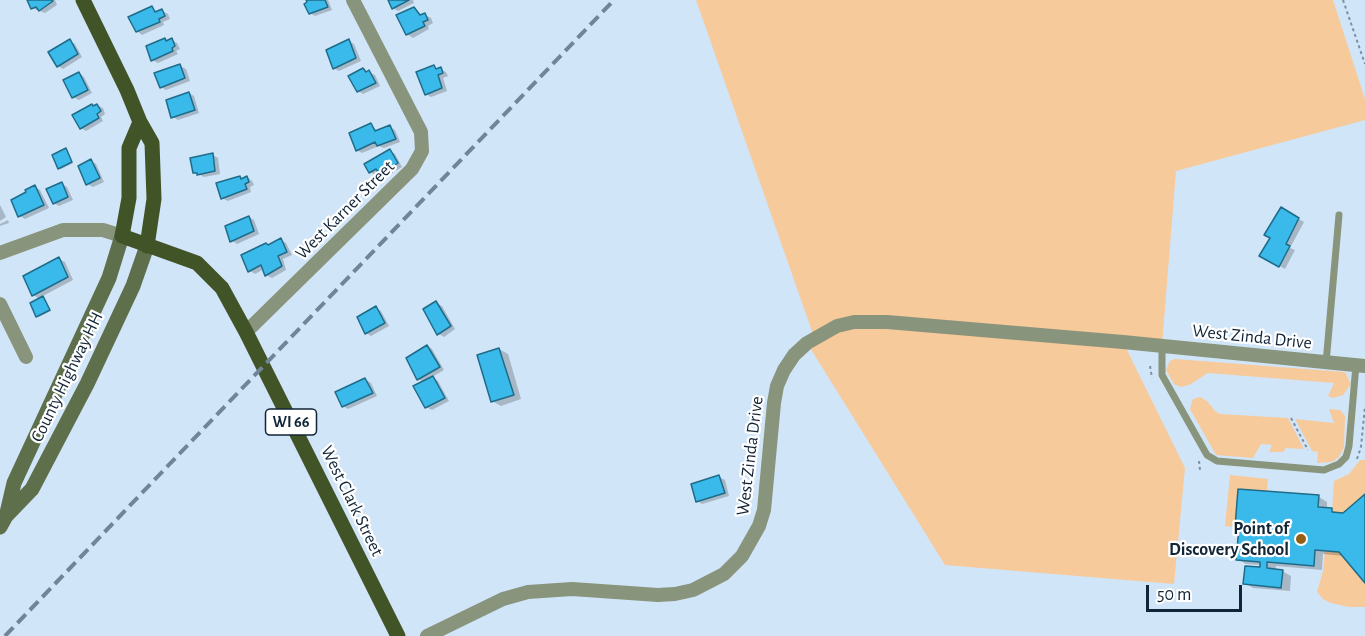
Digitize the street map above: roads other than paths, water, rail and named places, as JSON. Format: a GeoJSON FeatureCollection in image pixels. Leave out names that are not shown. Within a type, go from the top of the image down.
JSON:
{"type":"FeatureCollection","features":[{"type":"Feature","properties":{"kind":"main road"},"geometry":{"type":"LineString","coordinates":[[82,0],[152,143],[153,218],[147,246]]}},
{"type":"Feature","properties":{"kind":"main road"},"geometry":{"type":"LineString","coordinates":[[122,237],[129,198],[129,148],[140,122]]}},
{"type":"Feature","properties":{"kind":"main road","name":"West Clark Street"},"geometry":{"type":"LineString","coordinates":[[122,237],[196,263],[222,288],[398,636]]}},
{"type":"Feature","properties":{"kind":"main road","name":"County Highway HH"},"geometry":{"type":"LineString","coordinates":[[3,522],[14,483],[110,278],[122,237]]}},
{"type":"Feature","properties":{"kind":"main road","name":"County Highway HH"},"geometry":{"type":"LineString","coordinates":[[3,522],[32,489],[87,384],[133,286],[147,246]]}},
{"type":"Feature","properties":{"kind":"street","name":"West Karner Street"},"geometry":{"type":"LineString","coordinates":[[246,332],[412,169],[422,151],[421,132],[353,0]]}},
{"type":"Feature","properties":{"kind":"street"},"geometry":{"type":"LineString","coordinates":[[0,253],[63,230],[103,230],[122,237]]}},
{"type":"Feature","properties":{"kind":"street"},"geometry":{"type":"LineString","coordinates":[[0,304],[26,357]]}},
{"type":"Feature","properties":{"kind":"street","name":"West Zinda Drive"},"geometry":{"type":"LineString","coordinates":[[427,636],[503,600],[528,592],[572,589],[658,595],[675,594],[693,590],[724,574],[742,556],[759,526],[764,510],[774,402],[777,386],[784,370],[807,343],[837,326],[854,322],[887,322],[1162,345],[1360,365]]}},
{"type":"Feature","properties":{"kind":"lane"},"geometry":{"type":"LineString","coordinates":[[1326,363],[1339,215]]}},
{"type":"Feature","properties":{"kind":"lane"},"geometry":{"type":"LineString","coordinates":[[1162,345],[1161,372],[1207,455],[1217,461],[1324,470],[1339,464],[1346,457],[1349,446],[1360,365]]}},
{"type":"Feature","properties":{"kind":"railway"},"geometry":{"type":"LineString","coordinates":[[5,636],[614,0]]}},
{"type":"Feature","properties":{"kind":"place","name":"Point of Discovery School"},"geometry":{"type":"Point","coordinates":[1301,539]}}]}
